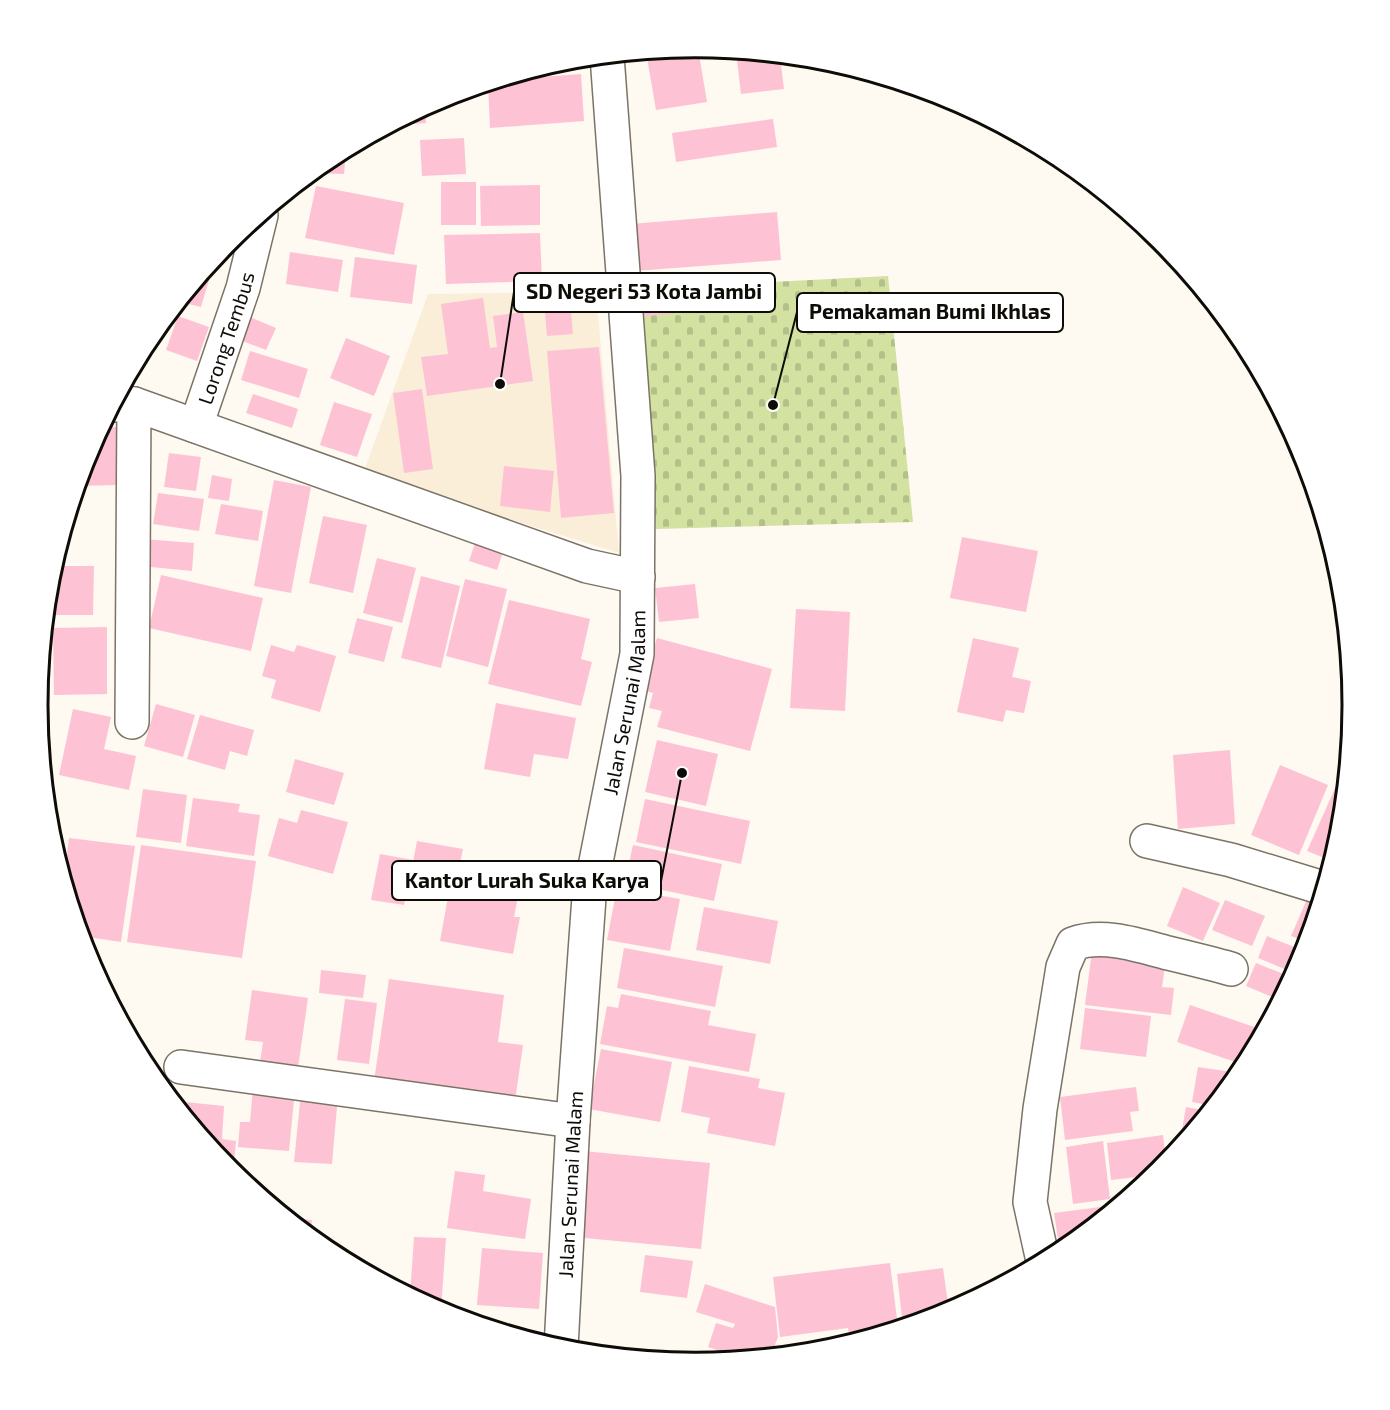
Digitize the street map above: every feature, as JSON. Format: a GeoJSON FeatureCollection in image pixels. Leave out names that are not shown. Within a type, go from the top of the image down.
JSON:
{"type":"FeatureCollection","features":[{"type":"Feature","properties":{"kind":"street","name":"Jalan Serunai Malam"},"geometry":{"type":"LineString","coordinates":[[562,1338],[573,1121],[589,897],[637,654],[638,476],[608,64]]}},
{"type":"Feature","properties":{"kind":"street","name":"Lorong Tembus"},"geometry":{"type":"LineString","coordinates":[[196,426],[243,288],[258,229]]}},
{"type":"Feature","properties":{"kind":"street"},"geometry":{"type":"LineString","coordinates":[[132,722],[124,405],[196,426],[587,566],[638,577]]}},
{"type":"Feature","properties":{"kind":"street"},"geometry":{"type":"LineString","coordinates":[[1147,841],[1231,860],[1316,886]]}},
{"type":"Feature","properties":{"kind":"street"},"geometry":{"type":"LineString","coordinates":[[1041,1251],[1030,1202],[1040,1108],[1057,1002],[1063,967],[1073,944],[1082,940],[1126,942],[1231,969]]}},
{"type":"Feature","properties":{"kind":"street"},"geometry":{"type":"LineString","coordinates":[[181,1067],[573,1121]]}},
{"type":"Feature","properties":{"kind":"shaded area"},"geometry":{"type":"Polygon","coordinates":[[[596,292],[619,553],[363,474],[428,294],[596,292]]]}},
{"type":"Feature","properties":{"kind":"green space"},"geometry":{"type":"Polygon","coordinates":[[[888,276],[913,522],[656,529],[634,289],[888,276]]]}},
{"type":"Feature","properties":{"kind":"building"},"geometry":{"type":"Polygon","coordinates":[[[700,58],[707,102],[656,110],[647,60],[700,58]]]}},
{"type":"Feature","properties":{"kind":"building"},"geometry":{"type":"Polygon","coordinates":[[[737,59],[781,64],[784,89],[741,94],[737,59]]]}},
{"type":"Feature","properties":{"kind":"building"},"geometry":{"type":"Polygon","coordinates":[[[581,74],[584,121],[490,128],[488,92],[540,77],[581,74]]]}},
{"type":"Feature","properties":{"kind":"building"},"geometry":{"type":"Polygon","coordinates":[[[426,117],[426,123],[411,124],[426,117]]]}},
{"type":"Feature","properties":{"kind":"building"},"geometry":{"type":"Polygon","coordinates":[[[773,119],[777,147],[676,162],[672,133],[773,119]]]}},
{"type":"Feature","properties":{"kind":"building"},"geometry":{"type":"Polygon","coordinates":[[[464,138],[466,174],[422,176],[420,140],[464,138]]]}},
{"type":"Feature","properties":{"kind":"building"},"geometry":{"type":"Polygon","coordinates":[[[345,161],[344,174],[327,173],[345,161]]]}},
{"type":"Feature","properties":{"kind":"building"},"geometry":{"type":"Polygon","coordinates":[[[441,182],[476,182],[476,225],[441,225],[441,182]]]}},
{"type":"Feature","properties":{"kind":"building"},"geometry":{"type":"Polygon","coordinates":[[[540,185],[540,225],[481,226],[480,186],[540,185]]]}},
{"type":"Feature","properties":{"kind":"building"},"geometry":{"type":"Polygon","coordinates":[[[316,186],[404,203],[394,255],[305,238],[316,186]]]}},
{"type":"Feature","properties":{"kind":"building"},"geometry":{"type":"Polygon","coordinates":[[[777,212],[781,260],[635,271],[631,224],[777,212]]]}},
{"type":"Feature","properties":{"kind":"building"},"geometry":{"type":"Polygon","coordinates":[[[540,233],[542,281],[446,284],[444,235],[540,233]]]}},
{"type":"Feature","properties":{"kind":"building"},"geometry":{"type":"Polygon","coordinates":[[[290,252],[343,260],[338,292],[286,284],[290,252]]]}},
{"type":"Feature","properties":{"kind":"building"},"geometry":{"type":"Polygon","coordinates":[[[355,257],[417,265],[412,304],[350,297],[355,257]]]}},
{"type":"Feature","properties":{"kind":"building"},"geometry":{"type":"Polygon","coordinates":[[[210,277],[201,307],[188,304],[210,277]]]}},
{"type":"Feature","properties":{"kind":"building"},"geometry":{"type":"Polygon","coordinates":[[[672,287],[675,313],[639,317],[635,292],[672,287]]]}},
{"type":"Feature","properties":{"kind":"building"},"geometry":{"type":"Polygon","coordinates":[[[483,298],[490,348],[497,347],[493,316],[523,312],[533,381],[427,396],[421,357],[448,354],[441,304],[483,298]]]}},
{"type":"Feature","properties":{"kind":"building"},"geometry":{"type":"Polygon","coordinates":[[[571,311],[573,334],[547,336],[545,313],[571,311]]]}},
{"type":"Feature","properties":{"kind":"building"},"geometry":{"type":"Polygon","coordinates":[[[245,315],[276,328],[266,350],[235,338],[245,315]]]}},
{"type":"Feature","properties":{"kind":"building"},"geometry":{"type":"Polygon","coordinates":[[[178,316],[209,327],[197,361],[166,350],[178,316]]]}},
{"type":"Feature","properties":{"kind":"building"},"geometry":{"type":"Polygon","coordinates":[[[346,338],[390,356],[374,396],[330,378],[346,338]]]}},
{"type":"Feature","properties":{"kind":"building"},"geometry":{"type":"Polygon","coordinates":[[[599,347],[614,513],[561,518],[547,351],[599,347]]]}},
{"type":"Feature","properties":{"kind":"building"},"geometry":{"type":"Polygon","coordinates":[[[250,351],[308,369],[299,398],[241,380],[250,351]]]}},
{"type":"Feature","properties":{"kind":"building"},"geometry":{"type":"Polygon","coordinates":[[[422,389],[433,469],[404,473],[393,393],[422,389]]]}},
{"type":"Feature","properties":{"kind":"building"},"geometry":{"type":"Polygon","coordinates":[[[253,394],[298,409],[292,428],[246,413],[253,394]]]}},
{"type":"Feature","properties":{"kind":"building"},"geometry":{"type":"Polygon","coordinates":[[[334,402],[372,414],[357,457],[320,445],[334,402]]]}},
{"type":"Feature","properties":{"kind":"building"},"geometry":{"type":"Polygon","coordinates":[[[111,427],[116,427],[118,485],[86,486],[97,457],[111,427]]]}},
{"type":"Feature","properties":{"kind":"building"},"geometry":{"type":"Polygon","coordinates":[[[169,453],[201,457],[196,491],[164,487],[169,453]]]}},
{"type":"Feature","properties":{"kind":"building"},"geometry":{"type":"Polygon","coordinates":[[[504,466],[554,471],[550,512],[500,506],[504,466]]]}},
{"type":"Feature","properties":{"kind":"building"},"geometry":{"type":"Polygon","coordinates":[[[212,475],[232,479],[229,501],[208,498],[212,475]]]}},
{"type":"Feature","properties":{"kind":"building"},"geometry":{"type":"Polygon","coordinates":[[[274,480],[311,487],[291,593],[254,586],[274,480]]]}},
{"type":"Feature","properties":{"kind":"building"},"geometry":{"type":"Polygon","coordinates":[[[158,493],[204,499],[199,531],[153,524],[158,493]]]}},
{"type":"Feature","properties":{"kind":"building"},"geometry":{"type":"Polygon","coordinates":[[[221,504],[263,511],[258,541],[215,534],[221,504]]]}},
{"type":"Feature","properties":{"kind":"building"},"geometry":{"type":"Polygon","coordinates":[[[323,516],[367,525],[353,593],[309,583],[323,516]]]}},
{"type":"Feature","properties":{"kind":"building"},"geometry":{"type":"Polygon","coordinates":[[[477,537],[505,546],[497,570],[469,561],[477,537]]]}},
{"type":"Feature","properties":{"kind":"building"},"geometry":{"type":"Polygon","coordinates":[[[962,537],[1038,551],[1026,612],[950,598],[962,537]]]}},
{"type":"Feature","properties":{"kind":"building"},"geometry":{"type":"Polygon","coordinates":[[[143,539],[194,543],[192,571],[141,566],[143,539]]]}},
{"type":"Feature","properties":{"kind":"building"},"geometry":{"type":"Polygon","coordinates":[[[377,558],[416,568],[402,623],[363,613],[377,558]]]}},
{"type":"Feature","properties":{"kind":"building"},"geometry":{"type":"Polygon","coordinates":[[[63,566],[94,566],[93,615],[55,615],[63,566]]]}},
{"type":"Feature","properties":{"kind":"building"},"geometry":{"type":"Polygon","coordinates":[[[161,575],[263,598],[251,651],[149,628],[161,575]]]}},
{"type":"Feature","properties":{"kind":"building"},"geometry":{"type":"Polygon","coordinates":[[[421,576],[460,586],[441,668],[401,658],[421,576]]]}},
{"type":"Feature","properties":{"kind":"building"},"geometry":{"type":"Polygon","coordinates":[[[465,579],[507,589],[488,667],[446,656],[465,579]]]}},
{"type":"Feature","properties":{"kind":"building"},"geometry":{"type":"Polygon","coordinates":[[[695,584],[699,618],[659,622],[655,588],[695,584]]]}},
{"type":"Feature","properties":{"kind":"building"},"geometry":{"type":"Polygon","coordinates":[[[509,600],[590,619],[581,659],[592,662],[581,706],[488,684],[509,600]]]}},
{"type":"Feature","properties":{"kind":"building"},"geometry":{"type":"Polygon","coordinates":[[[796,609],[850,612],[845,711],[790,708],[796,609]]]}},
{"type":"Feature","properties":{"kind":"building"},"geometry":{"type":"Polygon","coordinates":[[[357,618],[393,627],[384,662],[348,653],[357,618]]]}},
{"type":"Feature","properties":{"kind":"building"},"geometry":{"type":"Polygon","coordinates":[[[107,627],[107,694],[54,695],[53,628],[107,627]]]}},
{"type":"Feature","properties":{"kind":"building"},"geometry":{"type":"Polygon","coordinates":[[[657,638],[772,669],[750,751],[657,727],[662,711],[649,708],[653,693],[642,690],[657,638]]]}},
{"type":"Feature","properties":{"kind":"building"},"geometry":{"type":"Polygon","coordinates":[[[973,638],[1019,648],[1012,677],[1031,681],[1024,713],[1006,710],[1003,722],[957,712],[973,638]]]}},
{"type":"Feature","properties":{"kind":"building"},"geometry":{"type":"Polygon","coordinates":[[[271,645],[294,652],[297,645],[336,656],[320,712],[271,698],[276,680],[262,676],[271,645]]]}},
{"type":"Feature","properties":{"kind":"building"},"geometry":{"type":"Polygon","coordinates":[[[496,703],[576,718],[568,759],[534,754],[530,777],[484,769],[496,703]]]}},
{"type":"Feature","properties":{"kind":"building"},"geometry":{"type":"Polygon","coordinates":[[[156,704],[195,715],[183,757],[144,746],[156,704]]]}},
{"type":"Feature","properties":{"kind":"building"},"geometry":{"type":"Polygon","coordinates":[[[73,709],[111,717],[104,749],[136,756],[129,790],[59,775],[73,709]]]}},
{"type":"Feature","properties":{"kind":"building"},"geometry":{"type":"Polygon","coordinates":[[[200,715],[254,730],[247,756],[230,751],[225,770],[187,759],[200,715]]]}},
{"type":"Feature","properties":{"kind":"building"},"geometry":{"type":"Polygon","coordinates":[[[657,740],[718,754],[706,806],[645,792],[657,740]]]}},
{"type":"Feature","properties":{"kind":"building"},"geometry":{"type":"Polygon","coordinates":[[[1230,750],[1235,824],[1178,829],[1173,755],[1230,750]]]}},
{"type":"Feature","properties":{"kind":"building"},"geometry":{"type":"Polygon","coordinates":[[[295,759],[344,773],[334,805],[286,792],[295,759]]]}},
{"type":"Feature","properties":{"kind":"building"},"geometry":{"type":"Polygon","coordinates":[[[1280,765],[1328,785],[1299,855],[1251,835],[1280,765]]]}},
{"type":"Feature","properties":{"kind":"building"},"geometry":{"type":"Polygon","coordinates":[[[1336,786],[1336,786],[1324,858],[1307,851],[1336,786]]]}},
{"type":"Feature","properties":{"kind":"building"},"geometry":{"type":"Polygon","coordinates":[[[143,789],[187,795],[181,843],[136,837],[143,789]]]}},
{"type":"Feature","properties":{"kind":"building"},"geometry":{"type":"Polygon","coordinates":[[[193,798],[240,804],[238,812],[260,815],[254,856],[186,846],[193,798]]]}},
{"type":"Feature","properties":{"kind":"building"},"geometry":{"type":"Polygon","coordinates":[[[645,799],[750,821],[741,864],[636,842],[645,799]]]}},
{"type":"Feature","properties":{"kind":"building"},"geometry":{"type":"Polygon","coordinates":[[[301,810],[348,822],[333,874],[268,856],[279,818],[297,823],[301,810]]]}},
{"type":"Feature","properties":{"kind":"building"},"geometry":{"type":"Polygon","coordinates":[[[69,838],[135,846],[121,942],[91,938],[67,858],[69,838]]]}},
{"type":"Feature","properties":{"kind":"building"},"geometry":{"type":"Polygon","coordinates":[[[417,841],[463,849],[460,863],[452,862],[445,895],[408,888],[417,841]]]}},
{"type":"Feature","properties":{"kind":"building"},"geometry":{"type":"Polygon","coordinates":[[[141,845],[256,861],[242,958],[127,942],[141,845]]]}},
{"type":"Feature","properties":{"kind":"building"},"geometry":{"type":"Polygon","coordinates":[[[633,845],[722,864],[714,901],[625,882],[633,845]]]}},
{"type":"Feature","properties":{"kind":"building"},"geometry":{"type":"Polygon","coordinates":[[[380,854],[413,860],[404,905],[371,900],[380,854]]]}},
{"type":"Feature","properties":{"kind":"building"},"geometry":{"type":"Polygon","coordinates":[[[454,864],[522,876],[514,917],[520,917],[513,954],[440,941],[454,864]]]}},
{"type":"Feature","properties":{"kind":"building"},"geometry":{"type":"Polygon","coordinates":[[[1183,887],[1220,903],[1203,941],[1167,926],[1183,887]]]}},
{"type":"Feature","properties":{"kind":"building"},"geometry":{"type":"Polygon","coordinates":[[[617,888],[680,899],[670,951],[607,940],[617,888]]]}},
{"type":"Feature","properties":{"kind":"building"},"geometry":{"type":"Polygon","coordinates":[[[1308,897],[1312,899],[1298,939],[1291,936],[1308,897]]]}},
{"type":"Feature","properties":{"kind":"building"},"geometry":{"type":"Polygon","coordinates":[[[1225,900],[1265,916],[1252,946],[1212,930],[1225,900]]]}},
{"type":"Feature","properties":{"kind":"building"},"geometry":{"type":"Polygon","coordinates":[[[704,907],[778,921],[770,964],[696,950],[704,907]]]}},
{"type":"Feature","properties":{"kind":"building"},"geometry":{"type":"Polygon","coordinates":[[[1267,936],[1295,947],[1285,969],[1258,958],[1267,936]]]}},
{"type":"Feature","properties":{"kind":"building"},"geometry":{"type":"Polygon","coordinates":[[[624,948],[723,966],[715,1007],[617,988],[624,948]]]}},
{"type":"Feature","properties":{"kind":"building"},"geometry":{"type":"Polygon","coordinates":[[[1092,951],[1166,959],[1162,987],[1174,988],[1171,1015],[1085,1005],[1092,951]]]}},
{"type":"Feature","properties":{"kind":"building"},"geometry":{"type":"Polygon","coordinates":[[[1256,963],[1283,974],[1272,997],[1246,986],[1256,963]]]}},
{"type":"Feature","properties":{"kind":"building"},"geometry":{"type":"Polygon","coordinates":[[[321,970],[366,975],[363,998],[319,993],[321,970]]]}},
{"type":"Feature","properties":{"kind":"building"},"geometry":{"type":"Polygon","coordinates":[[[389,979],[504,995],[498,1042],[523,1045],[515,1101],[374,1081],[389,979]]]}},
{"type":"Feature","properties":{"kind":"building"},"geometry":{"type":"Polygon","coordinates":[[[252,990],[308,998],[298,1068],[260,1062],[263,1042],[245,1040],[252,990]]]}},
{"type":"Feature","properties":{"kind":"building"},"geometry":{"type":"Polygon","coordinates":[[[621,994],[711,1011],[708,1025],[756,1034],[749,1072],[600,1044],[607,1006],[618,1008],[621,994]]]}},
{"type":"Feature","properties":{"kind":"building"},"geometry":{"type":"Polygon","coordinates":[[[345,999],[377,1003],[369,1064],[337,1060],[345,999]]]}},
{"type":"Feature","properties":{"kind":"building"},"geometry":{"type":"Polygon","coordinates":[[[1190,1005],[1255,1027],[1234,1062],[1177,1042],[1190,1005]]]}},
{"type":"Feature","properties":{"kind":"building"},"geometry":{"type":"Polygon","coordinates":[[[1085,1008],[1151,1016],[1146,1057],[1080,1049],[1085,1008]]]}},
{"type":"Feature","properties":{"kind":"building"},"geometry":{"type":"Polygon","coordinates":[[[601,1049],[672,1062],[660,1122],[589,1109],[601,1049]]]}},
{"type":"Feature","properties":{"kind":"building"},"geometry":{"type":"Polygon","coordinates":[[[689,1066],[760,1079],[758,1088],[785,1093],[775,1146],[707,1133],[710,1118],[681,1112],[689,1066]]]}},
{"type":"Feature","properties":{"kind":"building"},"geometry":{"type":"Polygon","coordinates":[[[1198,1067],[1228,1071],[1204,1104],[1192,1102],[1198,1067]]]}},
{"type":"Feature","properties":{"kind":"building"},"geometry":{"type":"Polygon","coordinates":[[[253,1087],[295,1090],[289,1151],[238,1147],[240,1122],[250,1122],[253,1087]]]}},
{"type":"Feature","properties":{"kind":"building"},"geometry":{"type":"Polygon","coordinates":[[[1136,1087],[1139,1111],[1130,1112],[1133,1131],[1065,1140],[1060,1097],[1136,1087]]]}},
{"type":"Feature","properties":{"kind":"building"},"geometry":{"type":"Polygon","coordinates":[[[301,1092],[338,1095],[332,1164],[294,1162],[301,1092]]]}},
{"type":"Feature","properties":{"kind":"building"},"geometry":{"type":"Polygon","coordinates":[[[185,1103],[224,1106],[222,1139],[236,1141],[234,1158],[209,1132],[185,1103]]]}},
{"type":"Feature","properties":{"kind":"building"},"geometry":{"type":"Polygon","coordinates":[[[1186,1107],[1199,1109],[1182,1131],[1186,1107]]]}},
{"type":"Feature","properties":{"kind":"building"},"geometry":{"type":"Polygon","coordinates":[[[1163,1135],[1165,1149],[1136,1177],[1111,1180],[1107,1143],[1163,1135]]]}},
{"type":"Feature","properties":{"kind":"building"},"geometry":{"type":"Polygon","coordinates":[[[1103,1141],[1110,1199],[1073,1204],[1066,1147],[1103,1141]]]}},
{"type":"Feature","properties":{"kind":"building"},"geometry":{"type":"Polygon","coordinates":[[[583,1151],[710,1163],[701,1249],[574,1237],[583,1151]]]}},
{"type":"Feature","properties":{"kind":"building"},"geometry":{"type":"Polygon","coordinates":[[[455,1171],[485,1175],[483,1191],[531,1199],[525,1239],[447,1228],[455,1171]]]}},
{"type":"Feature","properties":{"kind":"building"},"geometry":{"type":"Polygon","coordinates":[[[1103,1207],[1058,1240],[1054,1213],[1103,1207]]]}},
{"type":"Feature","properties":{"kind":"building"},"geometry":{"type":"Polygon","coordinates":[[[303,1220],[312,1220],[311,1225],[303,1220]]]}},
{"type":"Feature","properties":{"kind":"building"},"geometry":{"type":"Polygon","coordinates":[[[414,1237],[446,1238],[442,1300],[411,1286],[414,1237]]]}},
{"type":"Feature","properties":{"kind":"building"},"geometry":{"type":"Polygon","coordinates":[[[482,1248],[543,1253],[539,1309],[477,1305],[482,1248]]]}},
{"type":"Feature","properties":{"kind":"building"},"geometry":{"type":"Polygon","coordinates":[[[645,1255],[693,1261],[687,1298],[640,1292],[645,1255]]]}},
{"type":"Feature","properties":{"kind":"building"},"geometry":{"type":"Polygon","coordinates":[[[890,1263],[897,1320],[849,1333],[848,1328],[780,1337],[773,1277],[890,1263]]]}},
{"type":"Feature","properties":{"kind":"building"},"geometry":{"type":"Polygon","coordinates":[[[943,1268],[948,1301],[902,1318],[897,1274],[943,1268]]]}},
{"type":"Feature","properties":{"kind":"building"},"geometry":{"type":"Polygon","coordinates":[[[705,1284],[775,1307],[778,1337],[774,1347],[721,1351],[708,1347],[716,1323],[733,1328],[735,1324],[696,1312],[705,1284]]]}},
{"type":"Feature","properties":{"kind":"place","name":"SD Negeri 53 Kota Jambi"},"geometry":{"type":"Point","coordinates":[500,384]}},
{"type":"Feature","properties":{"kind":"place","name":"Pemakaman Bumi Ikhlas"},"geometry":{"type":"Point","coordinates":[773,405]}},
{"type":"Feature","properties":{"kind":"place","name":"Kantor Lurah Suka Karya"},"geometry":{"type":"Point","coordinates":[682,773]}}]}
